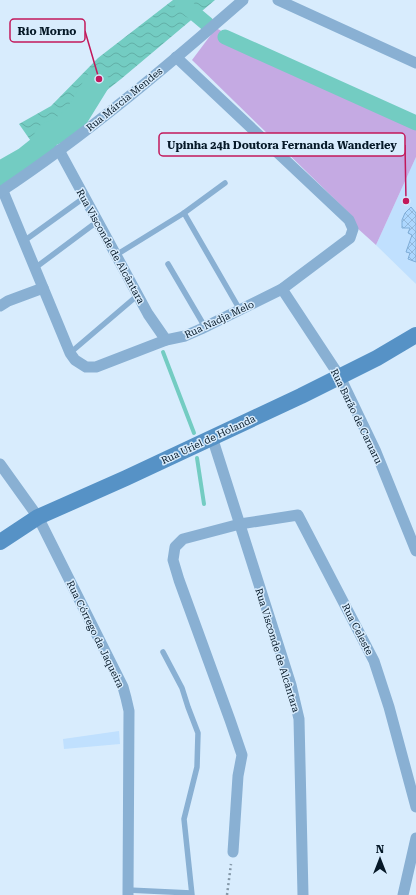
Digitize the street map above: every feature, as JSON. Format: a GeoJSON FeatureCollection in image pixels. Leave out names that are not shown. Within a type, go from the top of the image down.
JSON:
{"type":"FeatureCollection","features":[{"type":"Feature","properties":{"kind":"main road","name":"Rua Uriel de Holanda"},"geometry":{"type":"LineString","coordinates":[[0,542],[38,517],[126,478],[340,377],[377,358],[416,335]]}},
{"type":"Feature","properties":{"kind":"street","name":"Rua Márcia Mendes"},"geometry":{"type":"LineString","coordinates":[[1,191],[59,150],[137,91],[243,0]]}},
{"type":"Feature","properties":{"kind":"street"},"geometry":{"type":"LineString","coordinates":[[278,0],[416,63]]}},
{"type":"Feature","properties":{"kind":"street","name":"Rua Nadja Melo"},"geometry":{"type":"LineString","coordinates":[[70,353],[75,360],[86,367],[96,367],[166,340],[185,336],[282,289],[350,238],[353,229],[349,220],[176,57]]}},
{"type":"Feature","properties":{"kind":"street","name":"Rua Visconde de Alcântara"},"geometry":{"type":"LineString","coordinates":[[59,150],[148,314],[166,340]]}},
{"type":"Feature","properties":{"kind":"street"},"geometry":{"type":"LineString","coordinates":[[1,191],[24,241],[70,353]]}},
{"type":"Feature","properties":{"kind":"street"},"geometry":{"type":"LineString","coordinates":[[0,306],[8,301],[43,288]]}},
{"type":"Feature","properties":{"kind":"street","name":"Rua Barão de Caruaru"},"geometry":{"type":"LineString","coordinates":[[282,289],[340,377],[376,452],[416,551]]}},
{"type":"Feature","properties":{"kind":"street","name":"Rua Visconde de Alcântara"},"geometry":{"type":"LineString","coordinates":[[212,437],[290,685],[299,719],[303,895]]}},
{"type":"Feature","properties":{"kind":"street","name":"Rua Córrego da Jaqueira"},"geometry":{"type":"LineString","coordinates":[[0,464],[38,517],[123,687],[129,711],[128,893]]}},
{"type":"Feature","properties":{"kind":"street","name":"Rua Celeste"},"geometry":{"type":"LineString","coordinates":[[240,524],[298,515],[374,661],[389,707],[416,808]]}},
{"type":"Feature","properties":{"kind":"street"},"geometry":{"type":"LineString","coordinates":[[233,852],[238,776],[242,754],[173,560],[175,547],[183,539],[240,524]]}},
{"type":"Feature","properties":{"kind":"street"},"geometry":{"type":"LineString","coordinates":[[403,895],[416,838]]}},
{"type":"Feature","properties":{"kind":"lane"},"geometry":{"type":"LineString","coordinates":[[116,255],[184,213],[225,183]]}},
{"type":"Feature","properties":{"kind":"lane"},"geometry":{"type":"LineString","coordinates":[[24,241],[85,198]]}},
{"type":"Feature","properties":{"kind":"lane"},"geometry":{"type":"LineString","coordinates":[[184,213],[240,310]]}},
{"type":"Feature","properties":{"kind":"lane"},"geometry":{"type":"LineString","coordinates":[[35,268],[98,221]]}},
{"type":"Feature","properties":{"kind":"lane"},"geometry":{"type":"LineString","coordinates":[[168,264],[205,327]]}},
{"type":"Feature","properties":{"kind":"lane"},"geometry":{"type":"LineString","coordinates":[[70,353],[138,295]]}},
{"type":"Feature","properties":{"kind":"lane"},"geometry":{"type":"LineString","coordinates":[[128,893],[191,894],[184,819],[197,767],[198,732],[182,688],[163,652]]}},
{"type":"Feature","properties":{"kind":"path"},"geometry":{"type":"LineString","coordinates":[[227,895],[233,852]]}},
{"type":"Feature","properties":{"kind":"shaded area"},"geometry":{"type":"Polygon","coordinates":[[[216,28],[238,40],[323,76],[416,119],[416,157],[376,245],[356,227],[352,216],[192,60],[216,28]]]}},
{"type":"Feature","properties":{"kind":"shaded area"},"geometry":{"type":"Polygon","coordinates":[[[416,157],[416,284],[376,245],[416,157]]]}},
{"type":"Feature","properties":{"kind":"shaded area"},"geometry":{"type":"Polygon","coordinates":[[[119,731],[120,744],[64,749],[63,739],[119,731]]]}},
{"type":"Feature","properties":{"kind":"water"},"geometry":{"type":"Polygon","coordinates":[[[173,0],[215,0],[121,79],[35,147],[19,124],[51,106],[98,58],[173,0]]]}},
{"type":"Feature","properties":{"kind":"building"},"geometry":{"type":"Polygon","coordinates":[[[411,207],[416,213],[416,262],[408,259],[410,253],[406,252],[412,235],[408,233],[410,228],[402,228],[402,220],[405,213],[411,207]]]}},
{"type":"Feature","properties":{"kind":"waterway"},"geometry":{"type":"LineString","coordinates":[[182,3],[207,24]]}},
{"type":"Feature","properties":{"kind":"waterway"},"geometry":{"type":"LineString","coordinates":[[225,37],[416,123]]}},
{"type":"Feature","properties":{"kind":"waterway"},"geometry":{"type":"LineString","coordinates":[[0,174],[26,159],[41,147],[48,135],[62,129],[76,117],[97,83]]}},
{"type":"Feature","properties":{"kind":"waterway"},"geometry":{"type":"LineString","coordinates":[[163,352],[194,433]]}},
{"type":"Feature","properties":{"kind":"waterway"},"geometry":{"type":"LineString","coordinates":[[197,458],[204,504]]}},
{"type":"Feature","properties":{"kind":"place","name":"Rio Morno"},"geometry":{"type":"Point","coordinates":[99,79]}},
{"type":"Feature","properties":{"kind":"place","name":"Upinha 24h Doutora Fernanda Wanderley"},"geometry":{"type":"Point","coordinates":[406,201]}}]}
